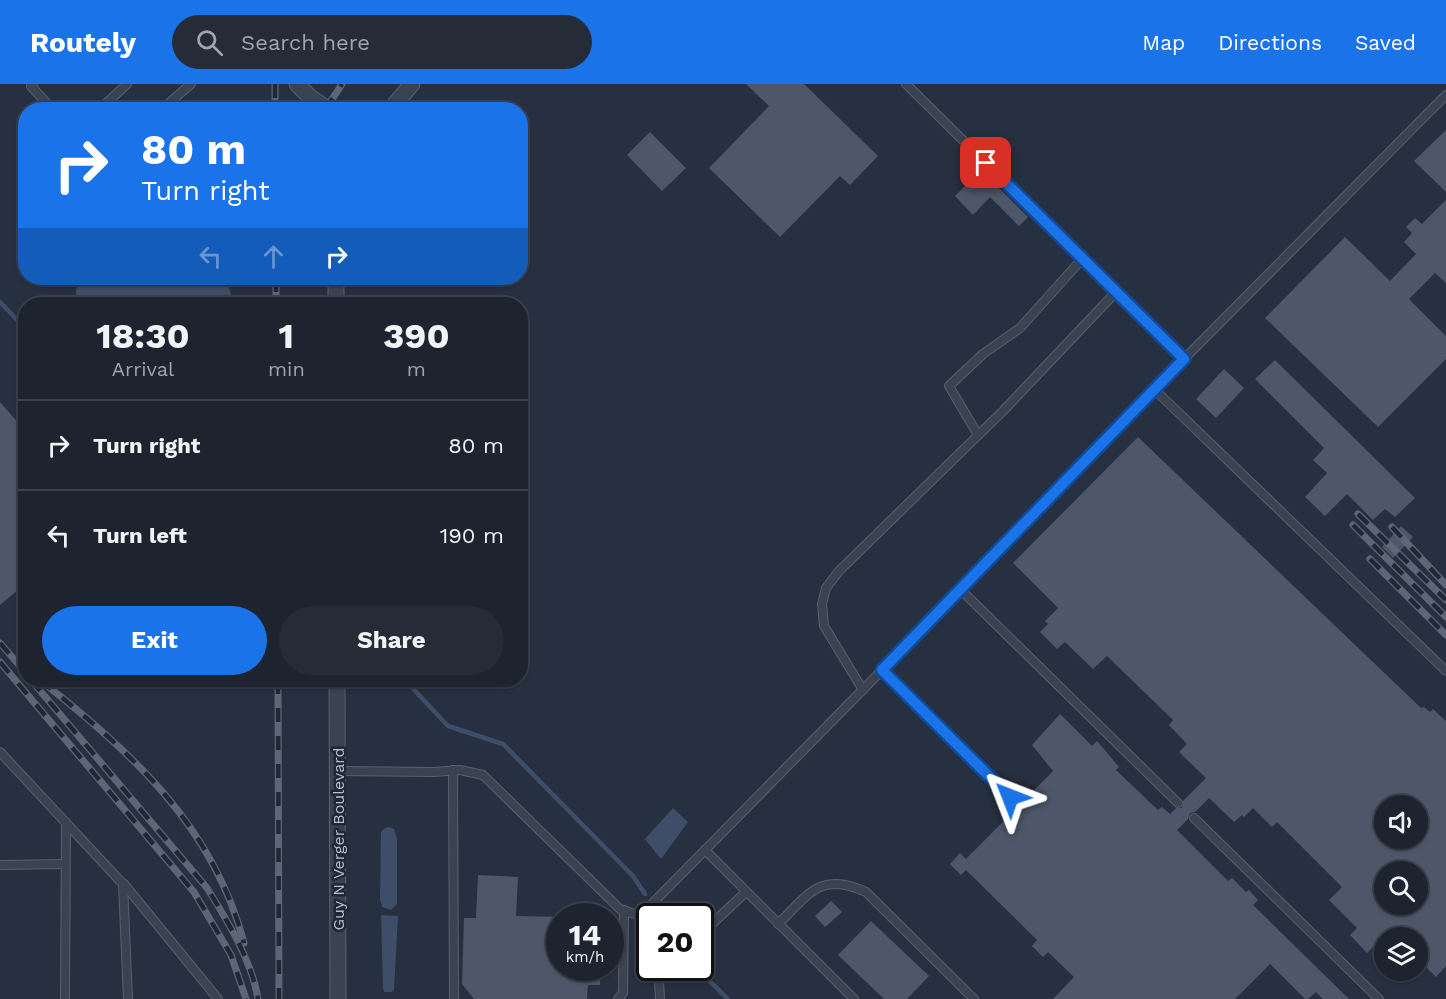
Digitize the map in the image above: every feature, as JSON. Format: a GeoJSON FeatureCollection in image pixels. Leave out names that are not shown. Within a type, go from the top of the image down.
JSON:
{"type":"FeatureCollection","features":[{"type":"Feature","properties":{"kind":"street"},"geometry":{"type":"LineString","coordinates":[[297,84],[317,102]]}},
{"type":"Feature","properties":{"kind":"street"},"geometry":{"type":"LineString","coordinates":[[397,102],[412,84]]}},
{"type":"Feature","properties":{"kind":"street","name":"Guy N Verger Boulevard"},"geometry":{"type":"LineString","coordinates":[[337,687],[338,999]]}},
{"type":"Feature","properties":{"kind":"lane"},"geometry":{"type":"LineString","coordinates":[[33,84],[31,86],[46,102]]}},
{"type":"Feature","properties":{"kind":"lane"},"geometry":{"type":"LineString","coordinates":[[108,102],[127,84]]}},
{"type":"Feature","properties":{"kind":"lane"},"geometry":{"type":"LineString","coordinates":[[170,102],[190,84]]}},
{"type":"Feature","properties":{"kind":"lane"},"geometry":{"type":"LineString","coordinates":[[906,84],[1184,359]]}},
{"type":"Feature","properties":{"kind":"lane"},"geometry":{"type":"LineString","coordinates":[[624,910],[640,916],[961,590],[1184,359],[1446,95]]}},
{"type":"Feature","properties":{"kind":"lane"},"geometry":{"type":"LineString","coordinates":[[978,435],[949,386],[984,354],[1020,328],[1083,258]]}},
{"type":"Feature","properties":{"kind":"lane"},"geometry":{"type":"LineString","coordinates":[[863,690],[824,626],[822,604],[826,588],[839,571],[978,435],[1116,292]]}},
{"type":"Feature","properties":{"kind":"lane"},"geometry":{"type":"LineString","coordinates":[[1155,390],[1446,671]]}},
{"type":"Feature","properties":{"kind":"lane"},"geometry":{"type":"LineString","coordinates":[[961,590],[1178,802]]}},
{"type":"Feature","properties":{"kind":"lane"},"geometry":{"type":"LineString","coordinates":[[882,670],[1010,797]]}},
{"type":"Feature","properties":{"kind":"lane"},"geometry":{"type":"LineString","coordinates":[[0,752],[123,884],[218,999]]}},
{"type":"Feature","properties":{"kind":"lane"},"geometry":{"type":"LineString","coordinates":[[453,770],[454,999]]}},
{"type":"Feature","properties":{"kind":"lane"},"geometry":{"type":"LineString","coordinates":[[337,771],[460,770],[483,775],[614,903]]}},
{"type":"Feature","properties":{"kind":"lane"},"geometry":{"type":"LineString","coordinates":[[1194,818],[1379,999]]}},
{"type":"Feature","properties":{"kind":"lane"},"geometry":{"type":"LineString","coordinates":[[65,999],[66,822]]}},
{"type":"Feature","properties":{"kind":"lane"},"geometry":{"type":"LineString","coordinates":[[705,850],[854,999]]}},
{"type":"Feature","properties":{"kind":"lane"},"geometry":{"type":"LineString","coordinates":[[0,865],[65,864]]}},
{"type":"Feature","properties":{"kind":"lane"},"geometry":{"type":"LineString","coordinates":[[778,924],[818,886],[836,883],[854,887],[866,892],[974,999]]}},
{"type":"Feature","properties":{"kind":"lane"},"geometry":{"type":"LineString","coordinates":[[123,884],[128,999]]}},
{"type":"Feature","properties":{"kind":"lane"},"geometry":{"type":"LineString","coordinates":[[714,922],[746,892]]}},
{"type":"Feature","properties":{"kind":"lane"},"geometry":{"type":"LineString","coordinates":[[618,999],[623,993],[623,981]]}},
{"type":"Feature","properties":{"kind":"lane"},"geometry":{"type":"LineString","coordinates":[[659,981],[660,999]]}},
{"type":"Feature","properties":{"kind":"water"},"geometry":{"type":"Polygon","coordinates":[[[77,285],[228,285],[231,294],[231,297],[75,297],[77,285]]]}},
{"type":"Feature","properties":{"kind":"water"},"geometry":{"type":"Polygon","coordinates":[[[673,808],[688,822],[661,859],[645,839],[673,808]]]}},
{"type":"Feature","properties":{"kind":"water"},"geometry":{"type":"Polygon","coordinates":[[[389,827],[394,829],[397,839],[397,904],[391,910],[382,907],[380,899],[381,832],[389,827]]]}},
{"type":"Feature","properties":{"kind":"water"},"geometry":{"type":"Polygon","coordinates":[[[381,915],[398,916],[394,990],[392,992],[384,992],[383,988],[381,915]]]}},
{"type":"Feature","properties":{"kind":"building"},"geometry":{"type":"Polygon","coordinates":[[[746,84],[804,84],[878,156],[850,185],[840,176],[780,237],[709,168],[769,106],[746,84]]]}},
{"type":"Feature","properties":{"kind":"building"},"geometry":{"type":"Polygon","coordinates":[[[1446,130],[1446,192],[1414,161],[1446,130]]]}},
{"type":"Feature","properties":{"kind":"building"},"geometry":{"type":"Polygon","coordinates":[[[650,132],[686,168],[662,191],[627,155],[650,132]]]}},
{"type":"Feature","properties":{"kind":"building"},"geometry":{"type":"Polygon","coordinates":[[[977,166],[1028,217],[1019,226],[990,197],[973,215],[955,196],[972,179],[968,175],[977,166]]]}},
{"type":"Feature","properties":{"kind":"building"},"geometry":{"type":"Polygon","coordinates":[[[1446,200],[1446,283],[1435,273],[1409,299],[1446,336],[1446,359],[1378,427],[1265,318],[1345,237],[1390,281],[1416,254],[1404,242],[1412,233],[1406,227],[1415,218],[1422,224],[1446,200]]]}},
{"type":"Feature","properties":{"kind":"building"},"geometry":{"type":"Polygon","coordinates":[[[1275,360],[1415,498],[1395,517],[1385,509],[1373,520],[1347,494],[1325,516],[1305,497],[1327,473],[1313,460],[1324,448],[1255,379],[1275,360]]]}},
{"type":"Feature","properties":{"kind":"building"},"geometry":{"type":"Polygon","coordinates":[[[1224,369],[1244,388],[1216,418],[1196,399],[1224,369]]]}},
{"type":"Feature","properties":{"kind":"building"},"geometry":{"type":"Polygon","coordinates":[[[0,402],[18,423],[18,590],[0,605],[0,402]]]}},
{"type":"Feature","properties":{"kind":"building"},"geometry":{"type":"Polygon","coordinates":[[[1138,437],[1421,708],[1424,707],[1430,712],[1433,709],[1446,721],[1446,966],[1436,977],[1428,969],[1428,927],[1374,927],[1374,946],[1367,953],[1350,935],[1357,928],[1329,900],[1342,887],[1277,822],[1272,827],[1253,808],[1244,817],[1242,815],[1234,822],[1209,798],[1195,812],[1190,813],[1188,819],[1177,830],[1228,881],[1232,878],[1246,892],[1249,890],[1258,900],[1253,905],[1349,999],[1323,999],[1316,992],[1305,999],[1270,964],[1235,999],[1053,999],[1074,977],[1048,952],[1043,957],[1032,946],[1037,940],[966,870],[961,875],[950,864],[960,853],[966,859],[1053,771],[1032,745],[1060,714],[1092,746],[1097,741],[1119,767],[1116,770],[1158,810],[1162,807],[1170,814],[1176,808],[1182,808],[1183,801],[1206,778],[1179,752],[1187,744],[1169,725],[1173,720],[1107,656],[1093,669],[1065,642],[1057,649],[1040,632],[1048,624],[1045,621],[1058,608],[1013,563],[1138,437]]]}},
{"type":"Feature","properties":{"kind":"building"},"geometry":{"type":"Polygon","coordinates":[[[1401,526],[1413,537],[1393,558],[1382,547],[1401,526]]]}},
{"type":"Feature","properties":{"kind":"building"},"geometry":{"type":"Polygon","coordinates":[[[478,875],[518,877],[516,916],[546,917],[546,981],[600,981],[600,985],[588,985],[587,999],[474,999],[462,984],[464,918],[476,918],[478,875]]]}},
{"type":"Feature","properties":{"kind":"building"},"geometry":{"type":"Polygon","coordinates":[[[831,901],[842,912],[825,927],[815,916],[831,901]]]}},
{"type":"Feature","properties":{"kind":"building"},"geometry":{"type":"Polygon","coordinates":[[[871,921],[929,976],[907,999],[884,999],[838,955],[871,921]]]}},
{"type":"Feature","properties":{"kind":"waterway"},"geometry":{"type":"LineString","coordinates":[[0,302],[18,321]]}},
{"type":"Feature","properties":{"kind":"waterway"},"geometry":{"type":"LineString","coordinates":[[412,687],[448,726],[503,744],[633,876],[645,894]]}},
{"type":"Feature","properties":{"kind":"waterway"},"geometry":{"type":"LineString","coordinates":[[709,981],[728,999]]}},
{"type":"Feature","properties":{"kind":"railway"},"geometry":{"type":"LineString","coordinates":[[275,84],[275,102]]}},
{"type":"Feature","properties":{"kind":"railway"},"geometry":{"type":"LineString","coordinates":[[330,102],[342,84]]}},
{"type":"Feature","properties":{"kind":"railway"},"geometry":{"type":"LineString","coordinates":[[276,285],[276,297]]}},
{"type":"Feature","properties":{"kind":"railway"},"geometry":{"type":"LineString","coordinates":[[1358,514],[1446,600]]}},
{"type":"Feature","properties":{"kind":"railway"},"geometry":{"type":"LineString","coordinates":[[1353,525],[1446,617]]}},
{"type":"Feature","properties":{"kind":"railway"},"geometry":{"type":"LineString","coordinates":[[1392,527],[1446,585]]}},
{"type":"Feature","properties":{"kind":"railway"},"geometry":{"type":"LineString","coordinates":[[1370,559],[1446,635]]}},
{"type":"Feature","properties":{"kind":"railway"},"geometry":{"type":"LineString","coordinates":[[0,643],[18,664]]}},
{"type":"Feature","properties":{"kind":"railway"},"geometry":{"type":"LineString","coordinates":[[0,662],[18,683]]}},
{"type":"Feature","properties":{"kind":"railway"},"geometry":{"type":"LineString","coordinates":[[21,687],[194,892],[231,955],[246,999]]}},
{"type":"Feature","properties":{"kind":"railway"},"geometry":{"type":"LineString","coordinates":[[37,687],[207,888],[244,956],[258,999]]}},
{"type":"Feature","properties":{"kind":"railway"},"geometry":{"type":"LineString","coordinates":[[49,687],[137,764],[190,827],[212,862],[230,901],[244,943]]}},
{"type":"Feature","properties":{"kind":"railway"},"geometry":{"type":"LineString","coordinates":[[278,687],[279,999]]}},
{"type":"Feature","properties":{"kind":"route"},"geometry":{"type":"LineString","coordinates":[[986,163],[1184,359],[882,670],[1010,797]]}}]}
